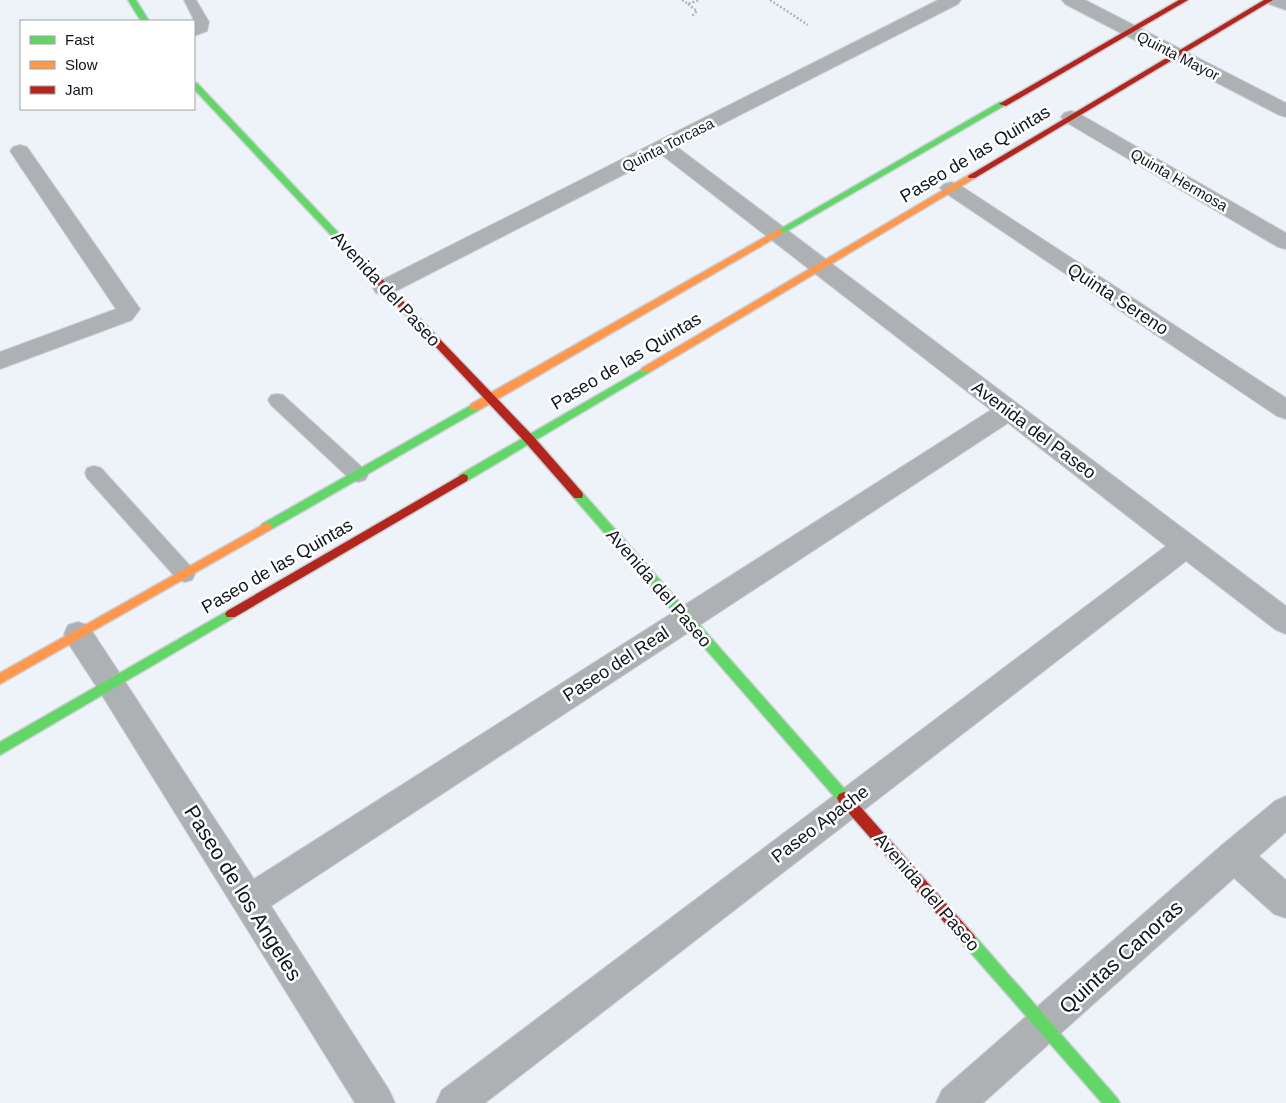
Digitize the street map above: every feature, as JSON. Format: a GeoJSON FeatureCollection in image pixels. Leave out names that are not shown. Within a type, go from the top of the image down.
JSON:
{"type":"FeatureCollection","features":[{"type":"Feature","properties":{"kind":"main road"},"geometry":{"type":"LineString","coordinates":[[132,0],[144,20]]}},
{"type":"Feature","properties":{"kind":"main road","name":"Paseo de las Quintas"},"geometry":{"type":"LineString","coordinates":[[0,679],[1184,0]]}},
{"type":"Feature","properties":{"kind":"main road","name":"Paseo de las Quintas"},"geometry":{"type":"LineString","coordinates":[[0,749],[529,439],[1269,0]]}},
{"type":"Feature","properties":{"kind":"main road","name":"Avenida del Paseo"},"geometry":{"type":"LineString","coordinates":[[195,86],[384,288],[529,439],[1112,1103]]}},
{"type":"Feature","properties":{"kind":"street","name":"Quinta Torcasa"},"geometry":{"type":"LineString","coordinates":[[384,288],[952,0]]}},
{"type":"Feature","properties":{"kind":"street","name":"Quinta Mayor"},"geometry":{"type":"LineString","coordinates":[[1071,0],[1286,111]]}},
{"type":"Feature","properties":{"kind":"street"},"geometry":{"type":"LineString","coordinates":[[1275,0],[1286,5]]}},
{"type":"Feature","properties":{"kind":"street","name":"Quinta Hermosa"},"geometry":{"type":"LineString","coordinates":[[1071,117],[1286,242]]}},
{"type":"Feature","properties":{"kind":"street","name":"Avenida del Paseo"},"geometry":{"type":"LineString","coordinates":[[664,147],[1286,622]]}},
{"type":"Feature","properties":{"kind":"street"},"geometry":{"type":"LineString","coordinates":[[0,361],[124,315],[128,309],[20,150]]}},
{"type":"Feature","properties":{"kind":"street","name":"Quinta Sereno"},"geometry":{"type":"LineString","coordinates":[[951,188],[1286,410]]}},
{"type":"Feature","properties":{"kind":"street","name":"Paseo del Real"},"geometry":{"type":"LineString","coordinates":[[248,902],[1009,410]]}},
{"type":"Feature","properties":{"kind":"street","name":"Paseo Apache"},"geometry":{"type":"LineString","coordinates":[[455,1103],[1186,546]]}},
{"type":"Feature","properties":{"kind":"street","name":"Paseo de los Angeles"},"geometry":{"type":"LineString","coordinates":[[78,634],[111,683],[376,1103]]}},
{"type":"Feature","properties":{"kind":"street","name":"Quintas Canoras"},"geometry":{"type":"LineString","coordinates":[[955,1103],[1286,811]]}},
{"type":"Feature","properties":{"kind":"street"},"geometry":{"type":"LineString","coordinates":[[1234,856],[1286,902]]}},
{"type":"Feature","properties":{"kind":"lane"},"geometry":{"type":"LineString","coordinates":[[190,0],[202,22],[202,28],[195,32]]}},
{"type":"Feature","properties":{"kind":"lane"},"geometry":{"type":"LineString","coordinates":[[277,400],[358,475]]}},
{"type":"Feature","properties":{"kind":"lane"},"geometry":{"type":"LineString","coordinates":[[94,473],[185,574]]}},
{"type":"Feature","properties":{"kind":"path"},"geometry":{"type":"LineString","coordinates":[[682,0],[697,12],[692,16]]}},
{"type":"Feature","properties":{"kind":"path"},"geometry":{"type":"LineString","coordinates":[[688,4],[699,0]]}},
{"type":"Feature","properties":{"kind":"path"},"geometry":{"type":"LineString","coordinates":[[770,0],[808,25]]}},
{"type":"Feature","properties":{"kind":"traffic: fast"},"geometry":{"type":"LineString","coordinates":[[132,0],[144,20]]}},
{"type":"Feature","properties":{"kind":"traffic: fast"},"geometry":{"type":"LineString","coordinates":[[195,86],[378,280]]}},
{"type":"Feature","properties":{"kind":"traffic: fast"},"geometry":{"type":"LineString","coordinates":[[779,232],[1003,104]]}},
{"type":"Feature","properties":{"kind":"traffic: fast"},"geometry":{"type":"LineString","coordinates":[[463,478],[646,370]]}},
{"type":"Feature","properties":{"kind":"traffic: fast"},"geometry":{"type":"LineString","coordinates":[[266,527],[475,407]]}},
{"type":"Feature","properties":{"kind":"traffic: fast"},"geometry":{"type":"LineString","coordinates":[[578,495],[844,798]]}},
{"type":"Feature","properties":{"kind":"traffic: fast"},"geometry":{"type":"LineString","coordinates":[[0,749],[231,614]]}},
{"type":"Feature","properties":{"kind":"traffic: fast"},"geometry":{"type":"LineString","coordinates":[[969,940],[1112,1103]]}},
{"type":"Feature","properties":{"kind":"traffic: slow"},"geometry":{"type":"LineString","coordinates":[[646,370],[972,176]]}},
{"type":"Feature","properties":{"kind":"traffic: slow"},"geometry":{"type":"LineString","coordinates":[[475,407],[779,232]]}},
{"type":"Feature","properties":{"kind":"traffic: slow"},"geometry":{"type":"LineString","coordinates":[[0,679],[266,527]]}},
{"type":"Feature","properties":{"kind":"traffic: jam"},"geometry":{"type":"LineString","coordinates":[[1003,104],[1184,0]]}},
{"type":"Feature","properties":{"kind":"traffic: jam"},"geometry":{"type":"LineString","coordinates":[[972,176],[1269,0]]}},
{"type":"Feature","properties":{"kind":"traffic: jam"},"geometry":{"type":"LineString","coordinates":[[378,280],[529,439],[578,495]]}},
{"type":"Feature","properties":{"kind":"traffic: jam"},"geometry":{"type":"LineString","coordinates":[[231,614],[463,478]]}},
{"type":"Feature","properties":{"kind":"traffic: jam"},"geometry":{"type":"LineString","coordinates":[[844,798],[969,940]]}}]}
